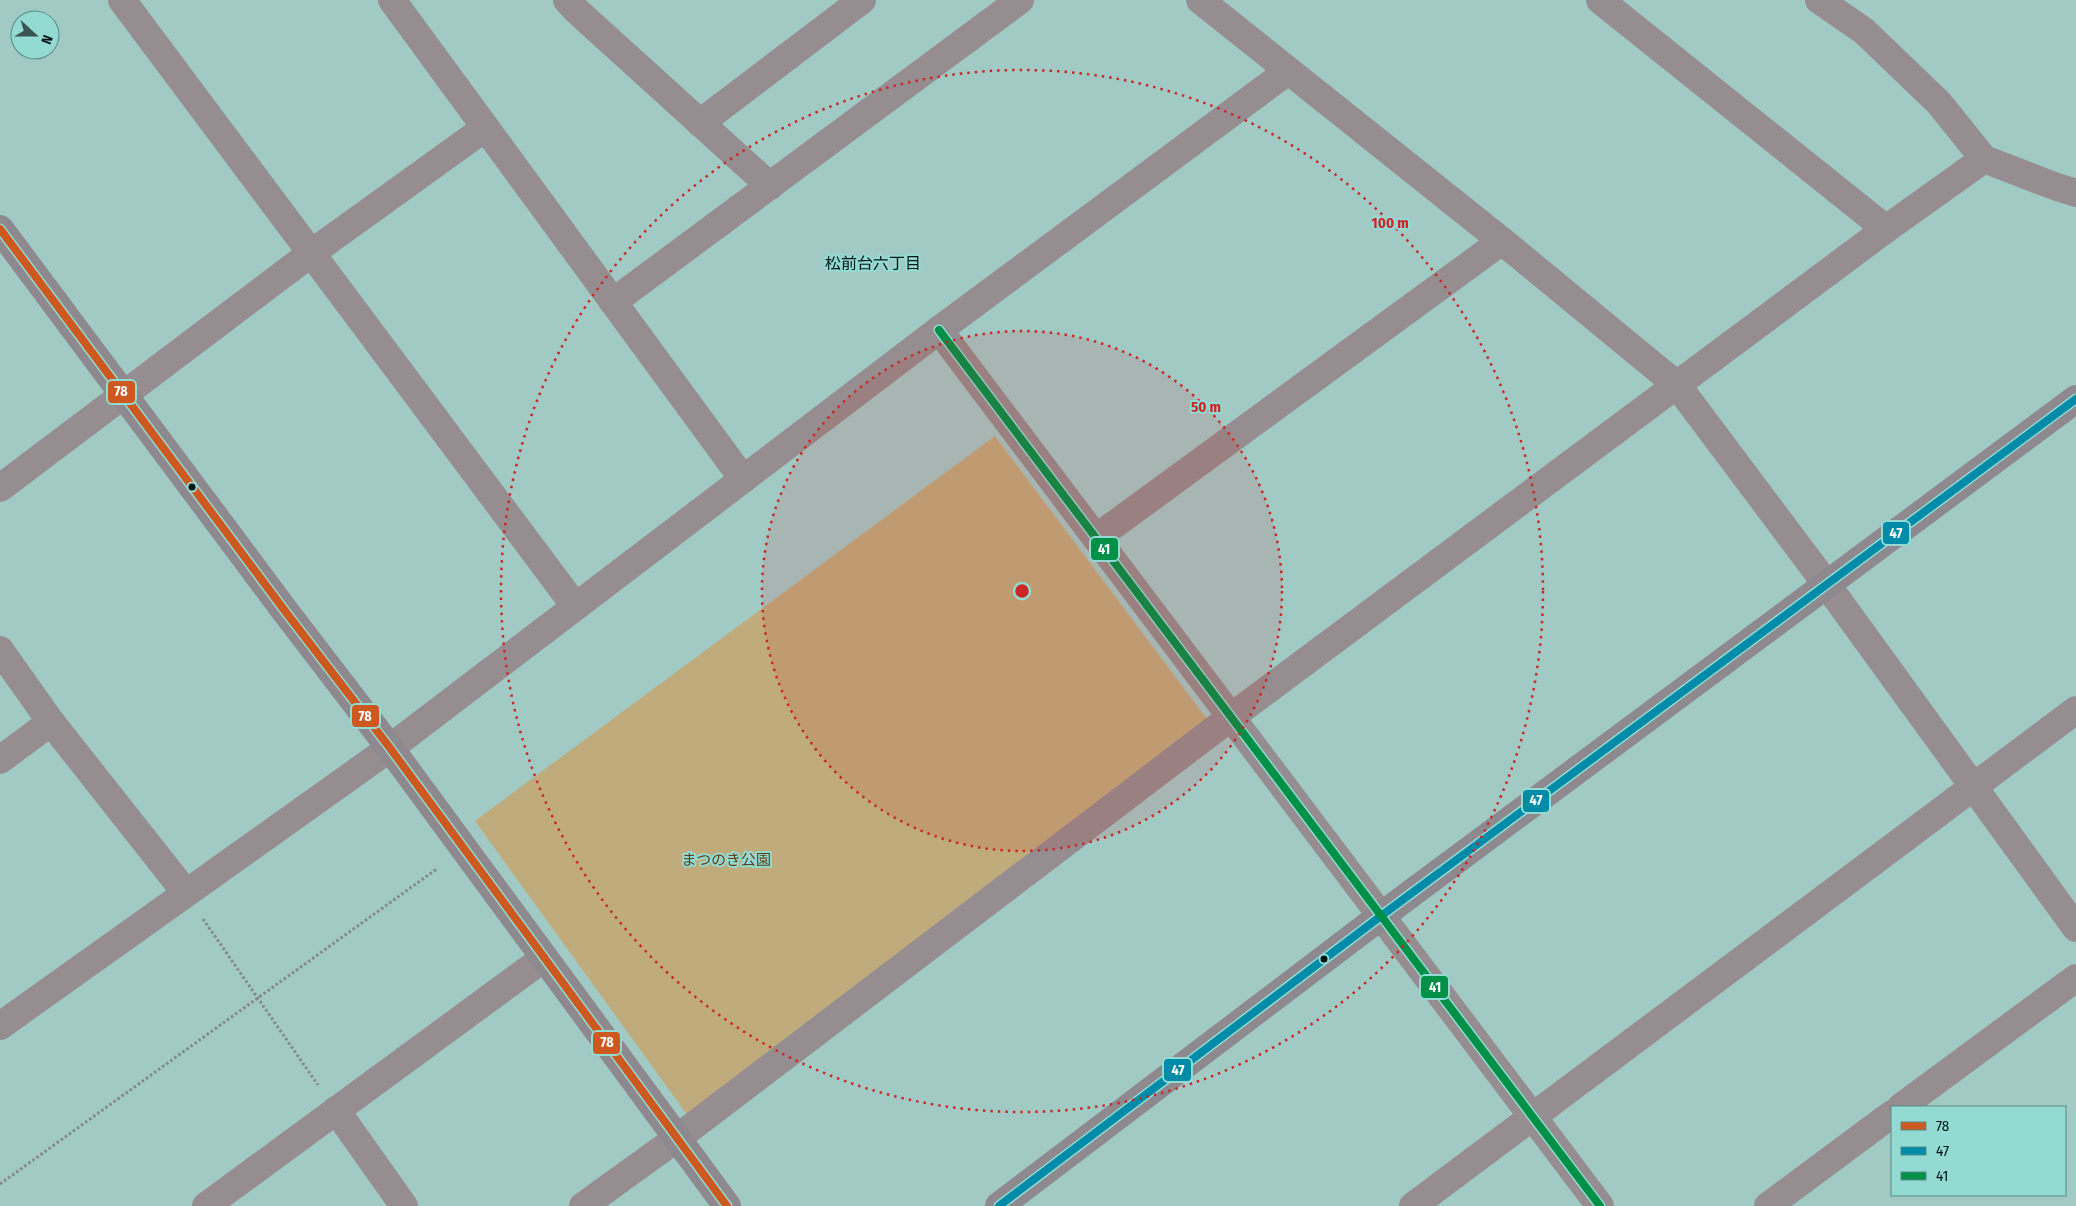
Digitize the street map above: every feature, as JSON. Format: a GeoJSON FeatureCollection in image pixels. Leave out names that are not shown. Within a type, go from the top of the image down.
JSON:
{"type":"FeatureCollection","features":[{"type":"Feature","properties":{"kind":"street"},"geometry":{"type":"LineString","coordinates":[[122,0],[574,606]]}},
{"type":"Feature","properties":{"kind":"street"},"geometry":{"type":"LineString","coordinates":[[392,0],[484,128],[744,479]]}},
{"type":"Feature","properties":{"kind":"street"},"geometry":{"type":"LineString","coordinates":[[567,0],[576,11],[770,186]]}},
{"type":"Feature","properties":{"kind":"street"},"geometry":{"type":"LineString","coordinates":[[700,123],[862,0]]}},
{"type":"Feature","properties":{"kind":"street"},"geometry":{"type":"LineString","coordinates":[[613,302],[1020,0]]}},
{"type":"Feature","properties":{"kind":"street"},"geometry":{"type":"LineString","coordinates":[[1200,0],[1502,241],[1677,385],[1827,585],[2076,928]]}},
{"type":"Feature","properties":{"kind":"street"},"geometry":{"type":"LineString","coordinates":[[1600,0],[1886,229]]}},
{"type":"Feature","properties":{"kind":"street"},"geometry":{"type":"LineString","coordinates":[[1819,0],[1864,32],[1939,103],[1984,159],[2057,188],[2076,193]]}},
{"type":"Feature","properties":{"kind":"street"},"geometry":{"type":"LineString","coordinates":[[0,1026],[390,748],[574,606],[939,330],[1288,71]]}},
{"type":"Feature","properties":{"kind":"street"},"geometry":{"type":"LineString","coordinates":[[0,488],[310,254],[484,128]]}},
{"type":"Feature","properties":{"kind":"street"},"geometry":{"type":"LineString","coordinates":[[583,1206],[676,1139],[1231,717],[1886,229],[1984,159]]}},
{"type":"Feature","properties":{"kind":"street"},"geometry":{"type":"LineString","coordinates":[[0,229],[285,611],[465,848],[676,1139],[727,1206]]}},
{"type":"Feature","properties":{"kind":"street"},"geometry":{"type":"LineString","coordinates":[[1096,538],[1502,241]]}},
{"type":"Feature","properties":{"kind":"street"},"geometry":{"type":"LineString","coordinates":[[939,330],[1600,1206]]}},
{"type":"Feature","properties":{"kind":"street"},"geometry":{"type":"LineString","coordinates":[[999,1206],[1381,916],[2076,399]]}},
{"type":"Feature","properties":{"kind":"street"},"geometry":{"type":"LineString","coordinates":[[0,650],[51,722],[186,893]]}},
{"type":"Feature","properties":{"kind":"street"},"geometry":{"type":"LineString","coordinates":[[1413,1206],[2076,710]]}},
{"type":"Feature","properties":{"kind":"street"},"geometry":{"type":"LineString","coordinates":[[0,760],[51,722]]}},
{"type":"Feature","properties":{"kind":"street"},"geometry":{"type":"LineString","coordinates":[[206,1206],[544,958]]}},
{"type":"Feature","properties":{"kind":"street"},"geometry":{"type":"LineString","coordinates":[[1903,1106],[2076,978]]}},
{"type":"Feature","properties":{"kind":"street"},"geometry":{"type":"LineString","coordinates":[[336,1110],[404,1206]]}},
{"type":"Feature","properties":{"kind":"street"},"geometry":{"type":"LineString","coordinates":[[1768,1206],[1891,1115]]}},
{"type":"Feature","properties":{"kind":"path"},"geometry":{"type":"LineString","coordinates":[[0,1184],[465,848]]}},
{"type":"Feature","properties":{"kind":"path"},"geometry":{"type":"LineString","coordinates":[[186,893],[336,1110]]}},
{"type":"Feature","properties":{"kind":"green space","name":"まつのき公園"},"geometry":{"type":"Polygon","coordinates":[[[995,436],[1207,719],[688,1116],[475,821],[995,436]]]}},
{"type":"Feature","properties":{"kind":"transit line","name":"78"},"geometry":{"type":"LineString","coordinates":[[0,229],[285,611],[390,748],[727,1206]]}},
{"type":"Feature","properties":{"kind":"transit line","name":"41"},"geometry":{"type":"LineString","coordinates":[[939,330],[1600,1206]]}},
{"type":"Feature","properties":{"kind":"transit line","name":"47"},"geometry":{"type":"LineString","coordinates":[[999,1206],[1381,916],[2076,399]]}},
{"type":"Feature","properties":{"kind":"district","name":"松前台六丁目"},"geometry":{"type":"Point","coordinates":[873,263]}}]}
